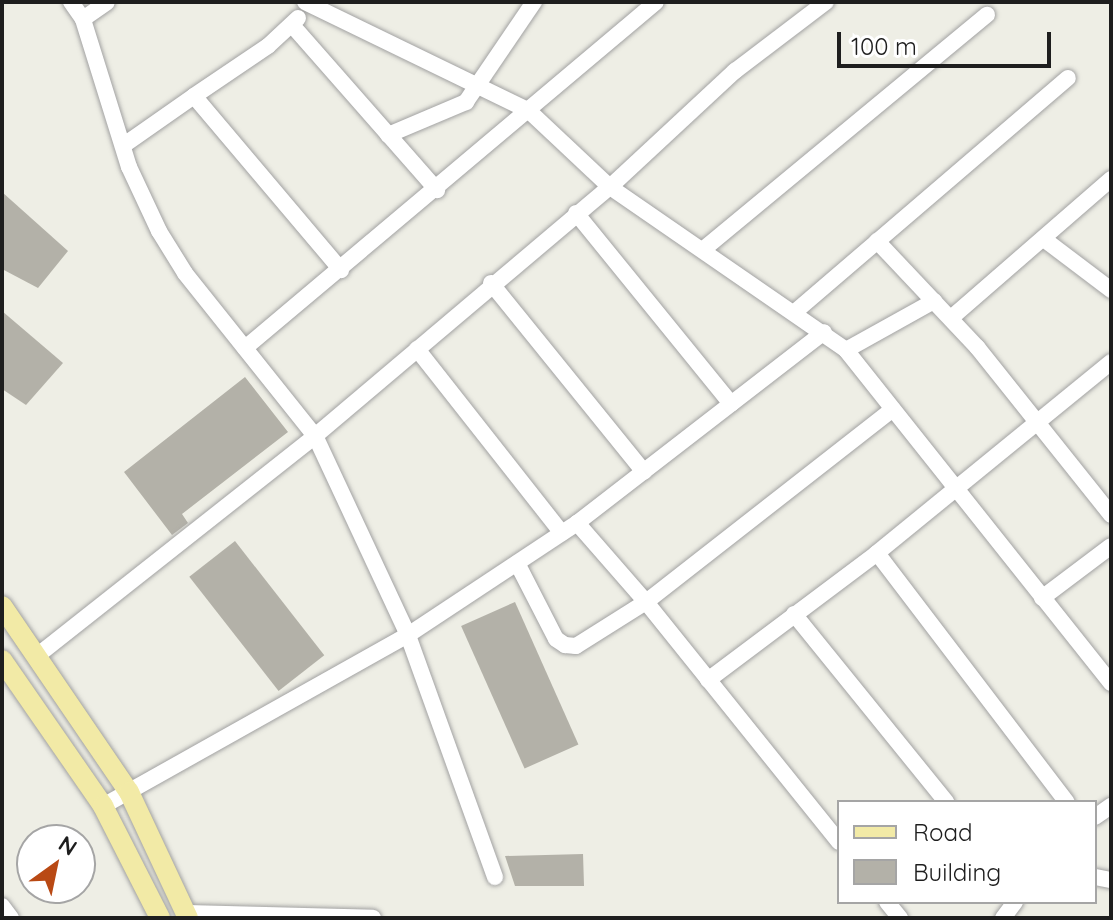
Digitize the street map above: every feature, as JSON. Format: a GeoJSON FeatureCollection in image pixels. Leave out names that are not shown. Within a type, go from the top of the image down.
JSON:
{"type":"FeatureCollection","features":[{"type":"Feature","properties":{"kind":"main road"},"geometry":{"type":"LineString","coordinates":[[2,606],[129,792],[187,916]]}},
{"type":"Feature","properties":{"kind":"main road"},"geometry":{"type":"LineString","coordinates":[[2,660],[103,806],[160,918]]}},
{"type":"Feature","properties":{"kind":"street"},"geometry":{"type":"LineString","coordinates":[[71,2],[83,19],[124,145],[159,231],[245,348],[315,436],[408,635],[495,877]]}},
{"type":"Feature","properties":{"kind":"street"},"geometry":{"type":"LineString","coordinates":[[83,19],[107,2]]}},
{"type":"Feature","properties":{"kind":"street"},"geometry":{"type":"LineString","coordinates":[[388,135],[444,115],[466,102],[534,2]]}},
{"type":"Feature","properties":{"kind":"street"},"geometry":{"type":"LineString","coordinates":[[245,348],[437,190],[656,2]]}},
{"type":"Feature","properties":{"kind":"street"},"geometry":{"type":"LineString","coordinates":[[38,655],[315,436],[491,283],[610,187],[735,71],[826,2]]}},
{"type":"Feature","properties":{"kind":"street"},"geometry":{"type":"LineString","coordinates":[[124,145],[292,25],[307,4],[529,111],[610,187],[705,248],[846,350],[1111,683]]}},
{"type":"Feature","properties":{"kind":"street"},"geometry":{"type":"LineString","coordinates":[[705,248],[987,15]]}},
{"type":"Feature","properties":{"kind":"street"},"geometry":{"type":"LineString","coordinates":[[292,25],[437,190]]}},
{"type":"Feature","properties":{"kind":"street"},"geometry":{"type":"LineString","coordinates":[[796,311],[1068,78]]}},
{"type":"Feature","properties":{"kind":"street"},"geometry":{"type":"LineString","coordinates":[[194,96],[341,270]]}},
{"type":"Feature","properties":{"kind":"street"},"geometry":{"type":"LineString","coordinates":[[951,318],[1045,240],[1111,179]]}},
{"type":"Feature","properties":{"kind":"street"},"geometry":{"type":"LineString","coordinates":[[576,213],[731,404]]}},
{"type":"Feature","properties":{"kind":"street"},"geometry":{"type":"LineString","coordinates":[[1045,240],[1111,290]]}},
{"type":"Feature","properties":{"kind":"street"},"geometry":{"type":"LineString","coordinates":[[877,241],[951,318],[1111,515]]}},
{"type":"Feature","properties":{"kind":"street"},"geometry":{"type":"LineString","coordinates":[[491,283],[644,472]]}},
{"type":"Feature","properties":{"kind":"street"},"geometry":{"type":"LineString","coordinates":[[846,350],[934,301]]}},
{"type":"Feature","properties":{"kind":"street"},"geometry":{"type":"LineString","coordinates":[[103,806],[408,635],[577,523],[824,332]]}},
{"type":"Feature","properties":{"kind":"street"},"geometry":{"type":"LineString","coordinates":[[417,349],[562,533]]}},
{"type":"Feature","properties":{"kind":"street"},"geometry":{"type":"LineString","coordinates":[[708,680],[1037,427],[1111,362]]}},
{"type":"Feature","properties":{"kind":"street"},"geometry":{"type":"LineString","coordinates":[[517,563],[556,639],[565,645],[576,646],[646,602],[893,409]]}},
{"type":"Feature","properties":{"kind":"street"},"geometry":{"type":"LineString","coordinates":[[577,523],[646,602],[837,840]]}},
{"type":"Feature","properties":{"kind":"street"},"geometry":{"type":"LineString","coordinates":[[1042,598],[1111,546]]}},
{"type":"Feature","properties":{"kind":"street"},"geometry":{"type":"LineString","coordinates":[[877,553],[1065,800]]}},
{"type":"Feature","properties":{"kind":"street"},"geometry":{"type":"LineString","coordinates":[[794,614],[944,800]]}},
{"type":"Feature","properties":{"kind":"street"},"geometry":{"type":"LineString","coordinates":[[2,906],[11,918]]}},
{"type":"Feature","properties":{"kind":"street"},"geometry":{"type":"LineString","coordinates":[[187,916],[373,918]]}},
{"type":"Feature","properties":{"kind":"building"},"geometry":{"type":"Polygon","coordinates":[[[2,192],[68,251],[38,288],[2,269],[2,192]]]}},
{"type":"Feature","properties":{"kind":"building"},"geometry":{"type":"Polygon","coordinates":[[[2,311],[63,363],[26,405],[2,389],[2,311]]]}},
{"type":"Feature","properties":{"kind":"building"},"geometry":{"type":"Polygon","coordinates":[[[245,377],[288,432],[182,514],[188,523],[172,535],[124,472],[245,377]]]}},
{"type":"Feature","properties":{"kind":"building"},"geometry":{"type":"Polygon","coordinates":[[[235,541],[324,655],[279,691],[189,577],[235,541]]]}},
{"type":"Feature","properties":{"kind":"building"},"geometry":{"type":"Polygon","coordinates":[[[515,602],[578,745],[525,769],[461,626],[515,602]]]}},
{"type":"Feature","properties":{"kind":"building"},"geometry":{"type":"Polygon","coordinates":[[[583,854],[584,886],[515,886],[505,856],[583,854]]]}}]}
